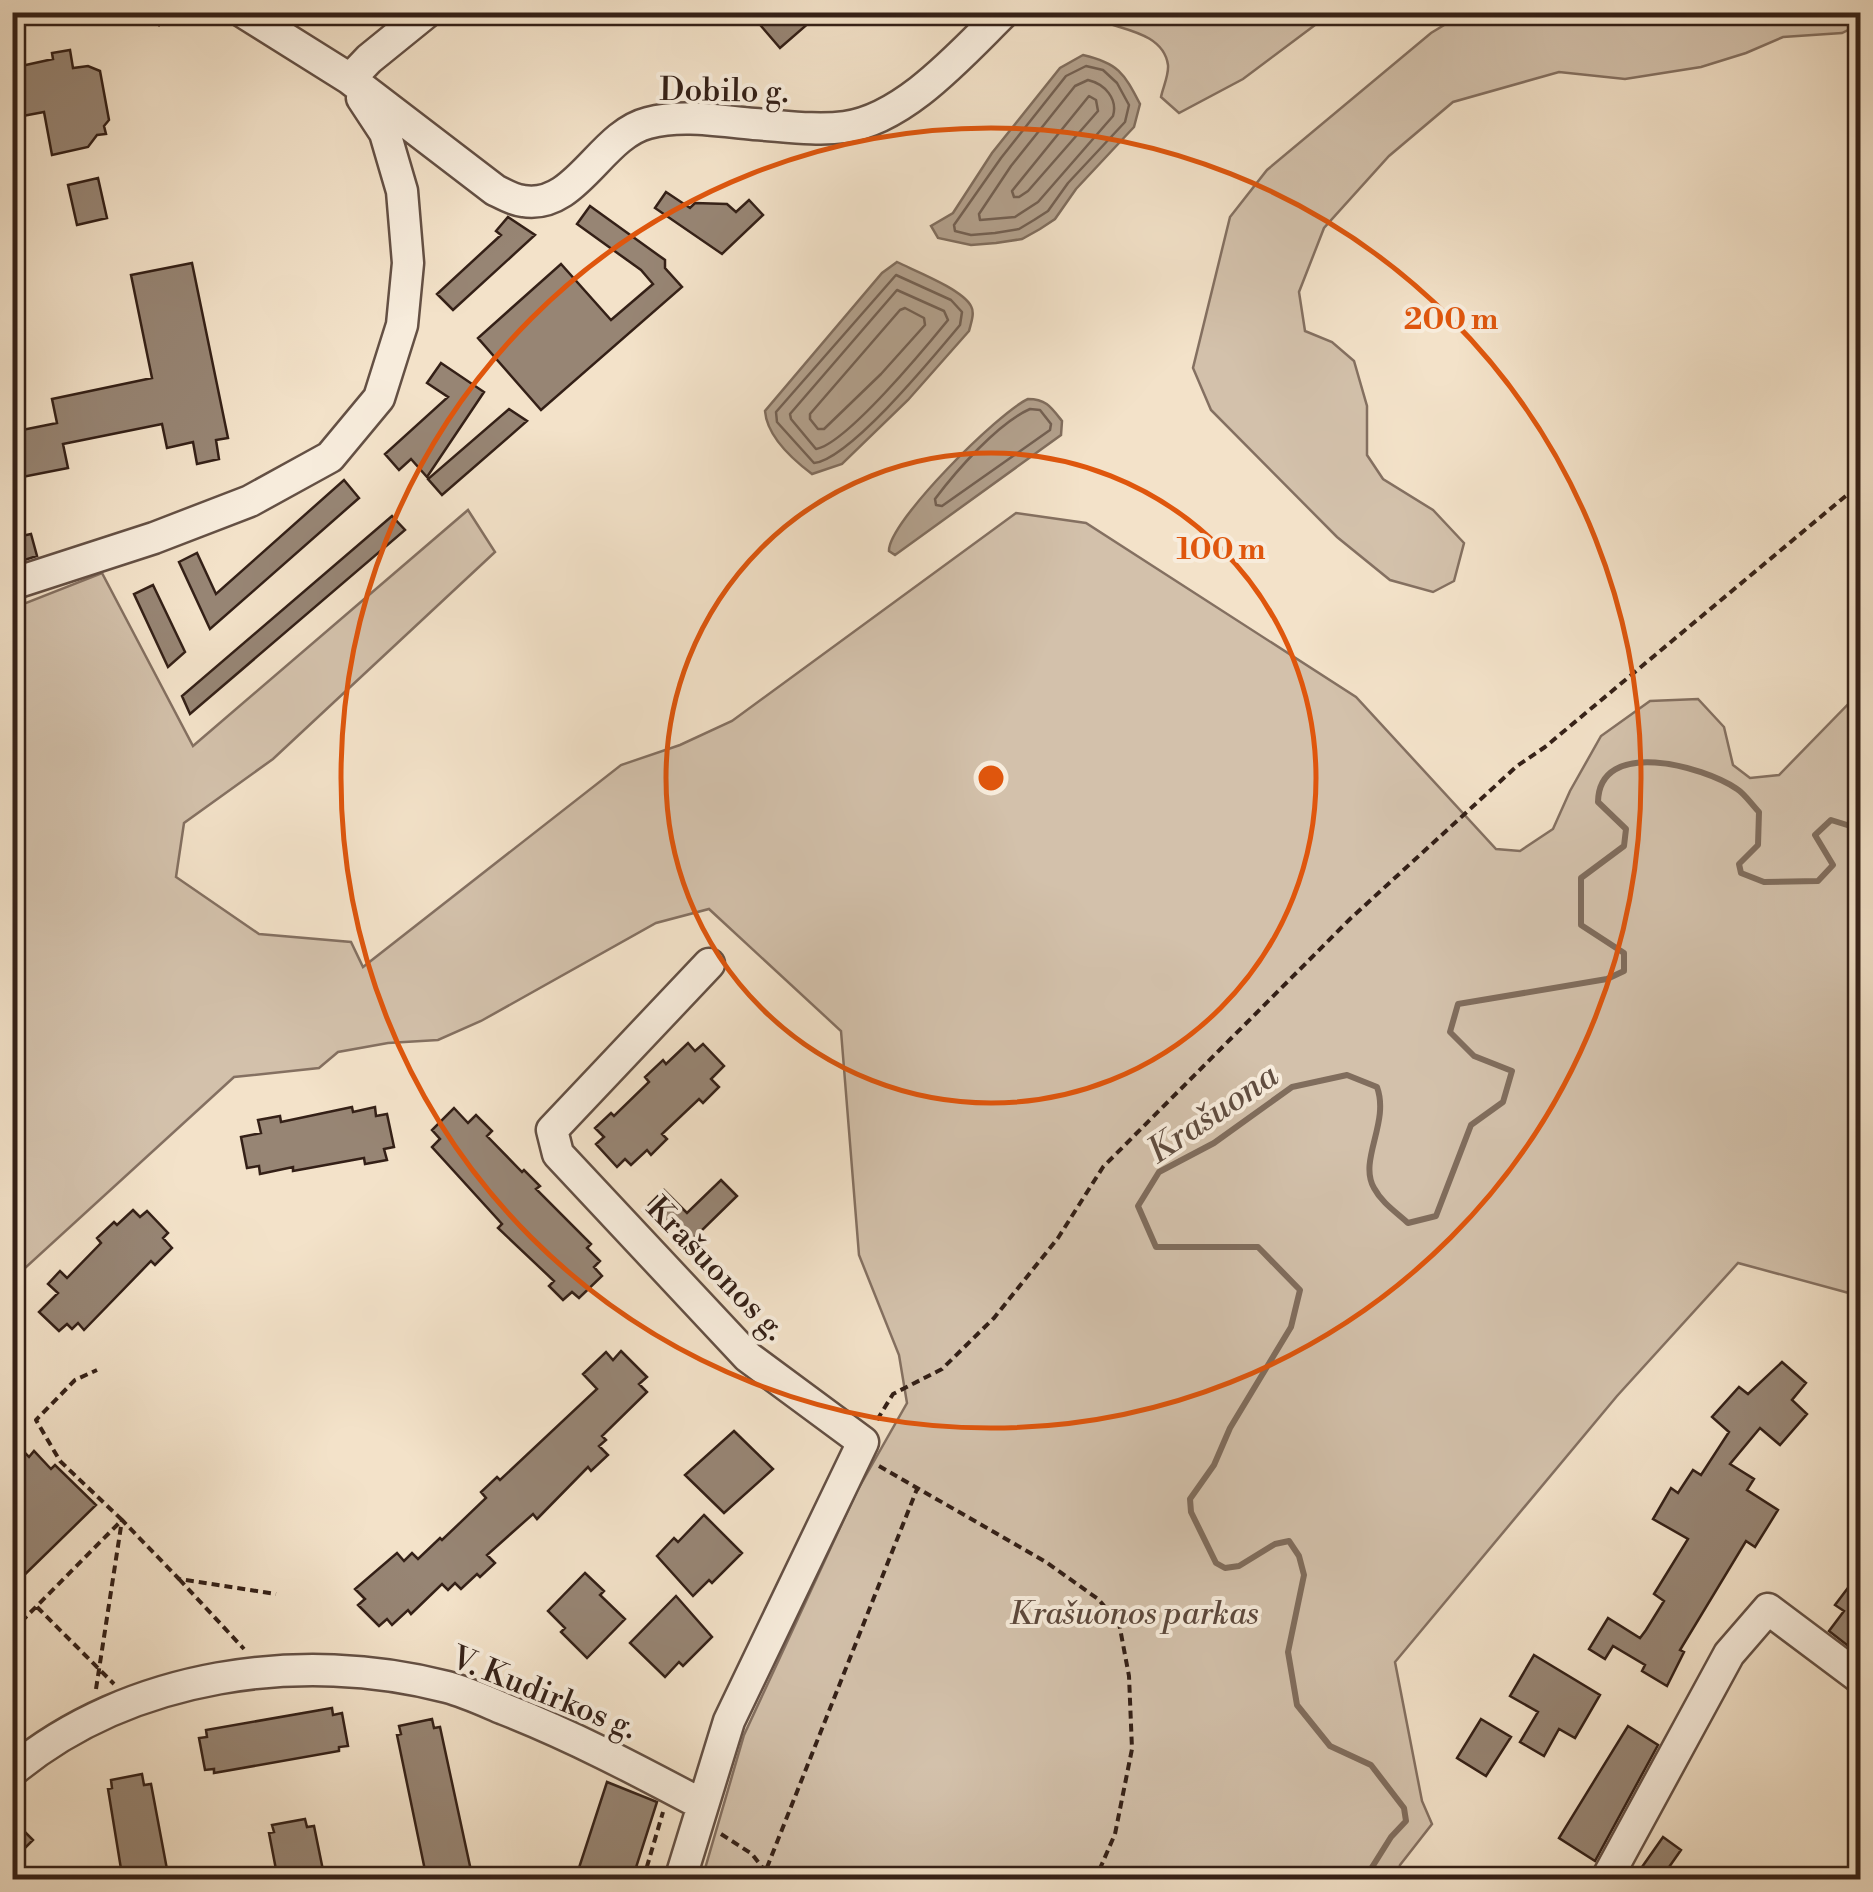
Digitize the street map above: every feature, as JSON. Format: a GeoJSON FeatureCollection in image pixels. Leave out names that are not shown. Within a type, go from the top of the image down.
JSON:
{"type":"FeatureCollection","features":[{"type":"Feature","properties":{"kind":"street"},"geometry":{"type":"LineString","coordinates":[[12,584],[154,538],[250,501],[330,457],[379,398],[402,325],[408,262],[402,191],[385,133],[350,78],[243,12]]}},
{"type":"Feature","properties":{"kind":"street"},"geometry":{"type":"LineString","coordinates":[[350,78],[427,12]]}},
{"type":"Feature","properties":{"kind":"street","name":"Dobilo g."},"geometry":{"type":"LineString","coordinates":[[350,78],[494,190],[521,202],[543,202],[558,196],[627,132],[647,123],[685,119],[828,128],[876,118],[901,105],[1004,12]]}},
{"type":"Feature","properties":{"kind":"street","name":"Krašuonos g."},"geometry":{"type":"LineString","coordinates":[[708,964],[552,1130],[558,1154],[748,1357],[861,1448]]}},
{"type":"Feature","properties":{"kind":"street"},"geometry":{"type":"LineString","coordinates":[[680,1880],[729,1721],[861,1448]]}},
{"type":"Feature","properties":{"kind":"street"},"geometry":{"type":"LineString","coordinates":[[1606,1880],[1730,1654],[1768,1609],[1860,1678]]}},
{"type":"Feature","properties":{"kind":"street","name":"V. Kudirkos g."},"geometry":{"type":"LineString","coordinates":[[12,1771],[62,1734],[132,1702],[214,1680],[265,1672],[375,1673],[449,1687],[591,1745],[670,1788],[700,1815]]}},
{"type":"Feature","properties":{"kind":"path"},"geometry":{"type":"LineString","coordinates":[[122,12],[160,25]]}},
{"type":"Feature","properties":{"kind":"path"},"geometry":{"type":"LineString","coordinates":[[1095,1880],[1115,1834],[1132,1750],[1129,1676],[1119,1623],[1098,1599],[1046,1562],[917,1490],[861,1448],[893,1394],[942,1369],[994,1318],[1058,1238],[1103,1168],[1350,919],[1518,766],[1860,484]]}},
{"type":"Feature","properties":{"kind":"path"},"geometry":{"type":"LineString","coordinates":[[97,1370],[75,1380],[36,1420],[60,1462],[122,1520],[265,1672]]}},
{"type":"Feature","properties":{"kind":"path"},"geometry":{"type":"LineString","coordinates":[[762,1880],[917,1490]]}},
{"type":"Feature","properties":{"kind":"path"},"geometry":{"type":"LineString","coordinates":[[12,1631],[122,1520]]}},
{"type":"Feature","properties":{"kind":"path"},"geometry":{"type":"LineString","coordinates":[[92,1718],[122,1520]]}},
{"type":"Feature","properties":{"kind":"path"},"geometry":{"type":"LineString","coordinates":[[179,1579],[276,1594]]}},
{"type":"Feature","properties":{"kind":"path"},"geometry":{"type":"LineString","coordinates":[[37,1607],[132,1702]]}},
{"type":"Feature","properties":{"kind":"path"},"geometry":{"type":"LineString","coordinates":[[643,1880],[670,1788]]}},
{"type":"Feature","properties":{"kind":"path"},"geometry":{"type":"LineString","coordinates":[[700,1815],[752,1854],[772,1880]]}},
{"type":"Feature","properties":{"kind":"green space"},"geometry":{"type":"Polygon","coordinates":[[[1860,12],[1860,24],[1842,33],[1783,37],[1701,67],[1625,79],[1559,72],[1453,102],[1389,156],[1324,228],[1299,292],[1305,331],[1332,342],[1354,361],[1367,406],[1367,455],[1383,479],[1433,510],[1464,543],[1454,581],[1433,592],[1390,580],[1337,537],[1211,410],[1193,368],[1230,217],[1267,170],[1431,33],[1464,13],[1860,12]]]}},
{"type":"Feature","properties":{"kind":"green space"},"geometry":{"type":"Polygon","coordinates":[[[1118,13],[1331,13],[1243,79],[1179,113],[1161,97],[1168,69],[1160,48],[1146,37],[1110,24],[1118,13]]]}},
{"type":"Feature","properties":{"kind":"green space","name":"Krašuonos parkas"},"geometry":{"type":"Polygon","coordinates":[[[468,510],[495,552],[273,759],[184,823],[176,877],[259,934],[351,942],[363,967],[621,765],[680,745],[732,721],[1016,513],[1086,523],[1356,697],[1496,849],[1520,851],[1553,829],[1601,736],[1650,701],[1698,699],[1724,727],[1733,765],[1750,778],[1779,775],[1860,692],[1860,1296],[1738,1263],[1617,1396],[1395,1662],[1422,1801],[1432,1824],[1400,1865],[1397,1879],[702,1879],[744,1735],[857,1491],[907,1403],[899,1355],[859,1255],[841,1031],[709,909],[656,923],[481,1021],[438,1040],[338,1052],[319,1068],[234,1077],[13,1279],[13,608],[102,573],[193,746],[468,510]]]}},
{"type":"Feature","properties":{"kind":"water"},"geometry":{"type":"Polygon","coordinates":[[[1083,55],[1112,66],[1124,77],[1140,104],[1134,127],[1076,189],[1055,219],[1040,229],[1022,239],[996,243],[971,245],[938,238],[931,226],[953,213],[992,153],[1060,68],[1083,55]]]}},
{"type":"Feature","properties":{"kind":"water"},"geometry":{"type":"Polygon","coordinates":[[[897,262],[966,300],[973,312],[969,331],[908,400],[842,464],[812,474],[775,438],[765,411],[882,273],[897,262]]]}},
{"type":"Feature","properties":{"kind":"water"},"geometry":{"type":"Polygon","coordinates":[[[1028,399],[1039,400],[1051,408],[1062,421],[1061,435],[895,555],[889,551],[906,517],[947,469],[994,424],[1028,399]]]}},
{"type":"Feature","properties":{"kind":"building"},"geometry":{"type":"Polygon","coordinates":[[[749,12],[801,12],[810,22],[780,48],[749,12]]]}},
{"type":"Feature","properties":{"kind":"building"},"geometry":{"type":"Polygon","coordinates":[[[70,50],[73,68],[88,66],[100,71],[109,120],[104,126],[106,134],[97,135],[88,147],[52,155],[44,112],[12,118],[12,68],[53,59],[52,53],[70,50]]]}},
{"type":"Feature","properties":{"kind":"building"},"geometry":{"type":"Polygon","coordinates":[[[98,178],[107,218],[77,225],[68,185],[98,178]]]}},
{"type":"Feature","properties":{"kind":"building"},"geometry":{"type":"Polygon","coordinates":[[[666,192],[690,208],[695,203],[727,204],[736,212],[749,200],[763,215],[722,254],[655,208],[666,192]]]}},
{"type":"Feature","properties":{"kind":"building"},"geometry":{"type":"Polygon","coordinates":[[[590,206],[665,260],[665,268],[682,287],[541,410],[478,338],[561,264],[611,320],[653,284],[641,270],[577,224],[590,206]]]}},
{"type":"Feature","properties":{"kind":"building"},"geometry":{"type":"Polygon","coordinates":[[[508,217],[535,235],[453,310],[437,294],[501,235],[496,231],[508,217]]]}},
{"type":"Feature","properties":{"kind":"building"},"geometry":{"type":"Polygon","coordinates":[[[192,263],[228,438],[216,440],[219,459],[197,464],[193,442],[167,448],[162,424],[63,444],[68,468],[12,479],[12,432],[57,423],[52,399],[152,378],[131,275],[192,263]]]}},
{"type":"Feature","properties":{"kind":"building"},"geometry":{"type":"Polygon","coordinates":[[[441,363],[484,392],[427,477],[411,459],[399,470],[385,454],[448,397],[427,383],[441,363]]]}},
{"type":"Feature","properties":{"kind":"building"},"geometry":{"type":"Polygon","coordinates":[[[509,409],[527,421],[442,495],[428,479],[509,409]]]}},
{"type":"Feature","properties":{"kind":"building"},"geometry":{"type":"Polygon","coordinates":[[[344,480],[359,498],[210,629],[179,562],[197,553],[216,594],[344,480]]]}},
{"type":"Feature","properties":{"kind":"building"},"geometry":{"type":"Polygon","coordinates":[[[392,516],[405,530],[190,714],[182,696],[392,516]]]}},
{"type":"Feature","properties":{"kind":"building"},"geometry":{"type":"Polygon","coordinates":[[[31,534],[37,556],[12,564],[12,538],[31,534]]]}},
{"type":"Feature","properties":{"kind":"building"},"geometry":{"type":"Polygon","coordinates":[[[153,585],[185,652],[168,667],[134,594],[153,585]]]}},
{"type":"Feature","properties":{"kind":"building"},"geometry":{"type":"Polygon","coordinates":[[[688,1043],[695,1051],[703,1044],[724,1066],[711,1079],[719,1087],[703,1103],[699,1099],[662,1134],[667,1139],[651,1155],[647,1150],[631,1165],[625,1159],[617,1167],[596,1144],[604,1137],[595,1128],[611,1113],[614,1116],[649,1082],[645,1077],[663,1060],[666,1064],[688,1043]]]}},
{"type":"Feature","properties":{"kind":"building"},"geometry":{"type":"Polygon","coordinates":[[[352,1107],[353,1112],[375,1107],[376,1116],[387,1114],[394,1147],[384,1149],[387,1160],[365,1164],[364,1158],[260,1174],[259,1166],[247,1168],[241,1137],[261,1133],[258,1120],[280,1116],[281,1122],[352,1107]]]}},
{"type":"Feature","properties":{"kind":"building"},"geometry":{"type":"Polygon","coordinates":[[[454,1108],[468,1123],[476,1115],[492,1131],[487,1136],[540,1186],[536,1189],[591,1244],[587,1248],[600,1261],[594,1267],[602,1276],[579,1298],[572,1292],[563,1300],[549,1286],[554,1281],[498,1228],[502,1224],[432,1147],[440,1139],[432,1130],[454,1108]]]}},
{"type":"Feature","properties":{"kind":"building"},"geometry":{"type":"Polygon","coordinates":[[[721,1180],[737,1196],[693,1239],[677,1223],[666,1234],[643,1211],[664,1190],[687,1213],[721,1180]]]}},
{"type":"Feature","properties":{"kind":"building"},"geometry":{"type":"Polygon","coordinates":[[[133,1210],[140,1217],[147,1211],[168,1233],[163,1238],[172,1248],[155,1265],[151,1261],[84,1330],[78,1323],[72,1329],[67,1324],[59,1331],[39,1312],[58,1293],[48,1284],[60,1271],[67,1278],[101,1243],[97,1238],[133,1210]]]}},
{"type":"Feature","properties":{"kind":"building"},"geometry":{"type":"Polygon","coordinates":[[[621,1351],[647,1377],[639,1384],[647,1392],[602,1436],[606,1440],[599,1446],[608,1455],[591,1471],[588,1467],[537,1519],[533,1514],[487,1555],[495,1563],[480,1577],[477,1574],[461,1589],[455,1583],[448,1590],[442,1584],[411,1614],[408,1610],[392,1625],[387,1619],[379,1626],[358,1605],[365,1599],[355,1589],[397,1553],[404,1561],[412,1553],[418,1559],[442,1540],[486,1498],[481,1492],[497,1477],[500,1480],[597,1389],[583,1374],[606,1352],[613,1360],[621,1351]]]}},
{"type":"Feature","properties":{"kind":"building"},"geometry":{"type":"Polygon","coordinates":[[[1782,1362],[1806,1383],[1792,1400],[1807,1414],[1780,1445],[1760,1428],[1730,1464],[1754,1479],[1747,1490],[1778,1510],[1755,1547],[1746,1541],[1680,1650],[1684,1652],[1667,1686],[1642,1671],[1645,1665],[1613,1646],[1605,1659],[1589,1649],[1608,1618],[1640,1638],[1646,1630],[1664,1601],[1654,1594],[1688,1539],[1653,1519],[1671,1488],[1678,1493],[1693,1470],[1701,1475],[1729,1432],[1712,1417],[1739,1387],[1748,1394],[1782,1362]]]}},
{"type":"Feature","properties":{"kind":"building"},"geometry":{"type":"Polygon","coordinates":[[[734,1431],[773,1469],[724,1513],[685,1475],[734,1431]]]}},
{"type":"Feature","properties":{"kind":"building"},"geometry":{"type":"Polygon","coordinates":[[[12,1440],[29,1457],[34,1451],[51,1469],[55,1465],[96,1505],[12,1587],[12,1440]]]}},
{"type":"Feature","properties":{"kind":"building"},"geometry":{"type":"Polygon","coordinates":[[[704,1515],[742,1553],[693,1596],[657,1556],[674,1538],[678,1542],[704,1515]]]}},
{"type":"Feature","properties":{"kind":"building"},"geometry":{"type":"Polygon","coordinates":[[[1860,1572],[1860,1627],[1847,1645],[1829,1631],[1844,1611],[1835,1605],[1860,1572]]]}},
{"type":"Feature","properties":{"kind":"building"},"geometry":{"type":"Polygon","coordinates":[[[585,1573],[604,1591],[600,1595],[625,1619],[587,1658],[561,1632],[565,1628],[548,1611],[585,1573]]]}},
{"type":"Feature","properties":{"kind":"building"},"geometry":{"type":"Polygon","coordinates":[[[676,1596],[712,1637],[683,1666],[679,1662],[665,1677],[630,1643],[676,1596]]]}},
{"type":"Feature","properties":{"kind":"building"},"geometry":{"type":"Polygon","coordinates":[[[1534,1655],[1600,1695],[1575,1738],[1559,1729],[1544,1756],[1520,1742],[1538,1712],[1510,1696],[1534,1655]]]}},
{"type":"Feature","properties":{"kind":"building"},"geometry":{"type":"Polygon","coordinates":[[[332,1708],[333,1715],[342,1713],[348,1746],[339,1747],[339,1751],[214,1773],[214,1769],[205,1770],[199,1738],[207,1737],[206,1730],[332,1708]]]}},
{"type":"Feature","properties":{"kind":"building"},"geometry":{"type":"Polygon","coordinates":[[[432,1719],[434,1728],[440,1727],[473,1880],[427,1880],[397,1735],[401,1734],[399,1726],[432,1719]]]}},
{"type":"Feature","properties":{"kind":"building"},"geometry":{"type":"Polygon","coordinates":[[[1481,1719],[1511,1737],[1486,1776],[1457,1758],[1481,1719]]]}},
{"type":"Feature","properties":{"kind":"building"},"geometry":{"type":"Polygon","coordinates":[[[1628,1726],[1658,1745],[1595,1861],[1559,1838],[1628,1726]]]}},
{"type":"Feature","properties":{"kind":"building"},"geometry":{"type":"Polygon","coordinates":[[[142,1774],[144,1785],[151,1784],[169,1880],[126,1880],[122,1875],[108,1789],[112,1788],[111,1780],[142,1774]]]}},
{"type":"Feature","properties":{"kind":"building"},"geometry":{"type":"Polygon","coordinates":[[[607,1782],[657,1802],[632,1880],[575,1880],[607,1782]]]}},
{"type":"Feature","properties":{"kind":"building"},"geometry":{"type":"Polygon","coordinates":[[[12,1819],[33,1840],[12,1861],[12,1819]]]}},
{"type":"Feature","properties":{"kind":"building"},"geometry":{"type":"Polygon","coordinates":[[[305,1819],[307,1827],[314,1826],[325,1880],[278,1880],[269,1833],[274,1832],[272,1825],[305,1819]]]}},
{"type":"Feature","properties":{"kind":"building"},"geometry":{"type":"Polygon","coordinates":[[[1663,1837],[1681,1850],[1660,1880],[1642,1867],[1663,1837]]]}},
{"type":"Feature","properties":{"kind":"waterway","name":"Krašuona"},"geometry":{"type":"LineString","coordinates":[[1860,749],[1854,752],[1860,769]]}},
{"type":"Feature","properties":{"kind":"waterway","name":"Krašuona"},"geometry":{"type":"LineString","coordinates":[[1364,1880],[1406,1821],[1404,1808],[1371,1765],[1330,1746],[1297,1705],[1288,1652],[1304,1575],[1299,1556],[1289,1541],[1275,1544],[1239,1566],[1225,1568],[1216,1563],[1191,1512],[1190,1499],[1214,1465],[1230,1428],[1291,1327],[1300,1290],[1258,1247],[1156,1247],[1138,1206],[1159,1172],[1214,1143],[1292,1087],[1347,1075],[1377,1087],[1380,1114],[1370,1165],[1377,1193],[1408,1223],[1436,1216],[1471,1125],[1503,1102],[1512,1071],[1474,1056],[1450,1032],[1458,1004],[1607,979],[1624,971],[1624,953],[1581,925],[1581,878],[1624,846],[1626,829],[1598,802],[1603,782],[1615,769],[1633,763],[1678,766],[1721,780],[1740,791],[1759,812],[1758,845],[1739,864],[1741,873],[1764,882],[1818,881],[1833,865],[1815,835],[1831,820],[1860,829]]}}]}
